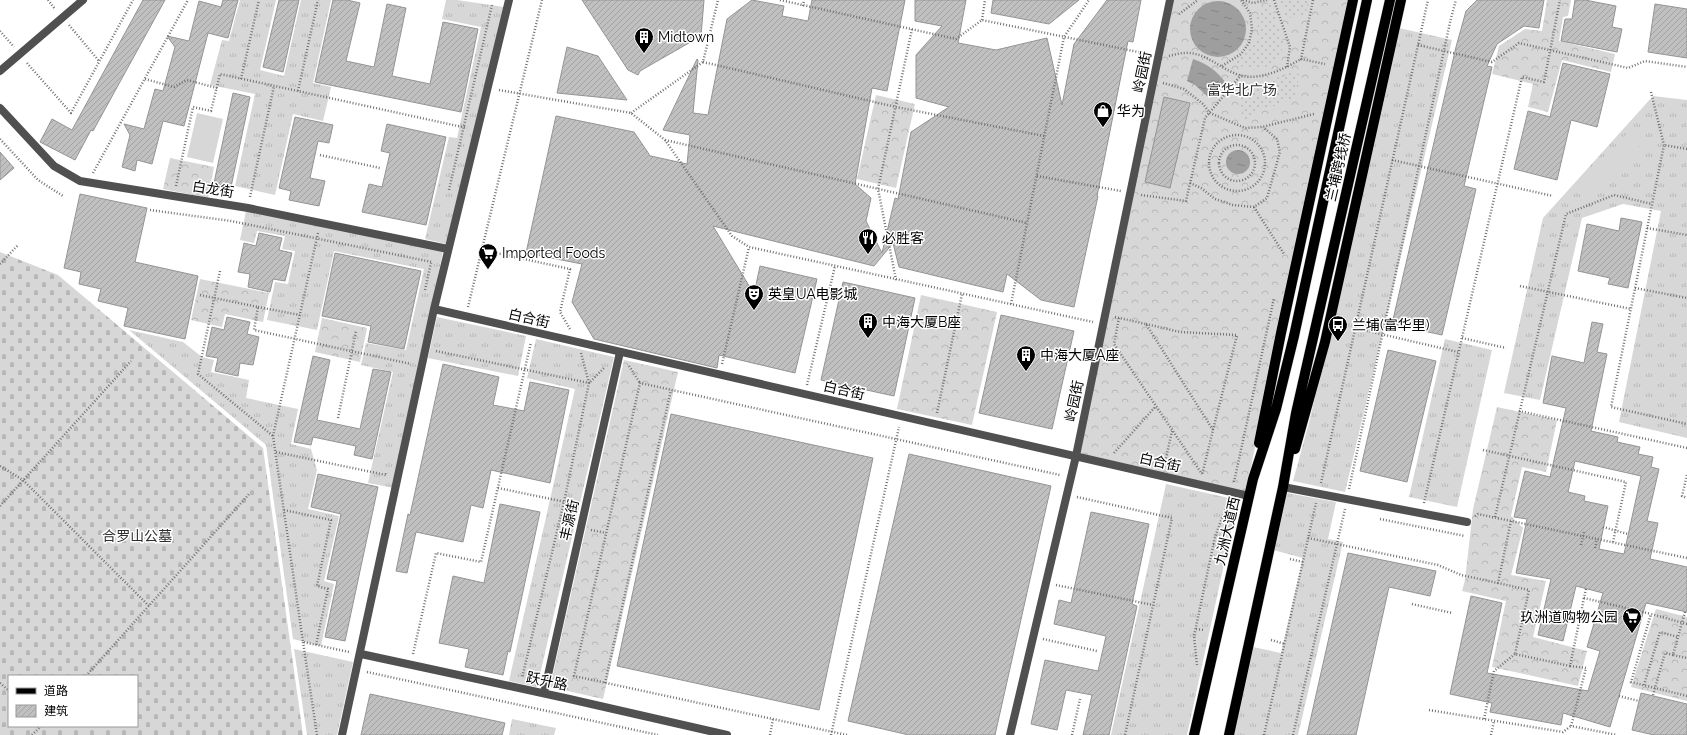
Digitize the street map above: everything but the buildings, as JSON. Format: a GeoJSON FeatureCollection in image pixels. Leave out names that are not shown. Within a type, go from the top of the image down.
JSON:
{"type":"FeatureCollection","features":[{"type":"Feature","properties":{"kind":"main road"},"geometry":{"type":"LineString","coordinates":[[1253,479],[1265,410],[1281,333],[1353,0]]}},
{"type":"Feature","properties":{"kind":"main road","name":"兰埔跨线桥"},"geometry":{"type":"LineString","coordinates":[[1294,336],[1367,0]]}},
{"type":"Feature","properties":{"kind":"main road","name":"兰埔跨线桥"},"geometry":{"type":"LineString","coordinates":[[1284,487],[1296,413],[1390,0]]}},
{"type":"Feature","properties":{"kind":"main road"},"geometry":{"type":"LineString","coordinates":[[1229,735],[1284,487],[1306,416],[1325,342],[1401,0]]}},
{"type":"Feature","properties":{"kind":"main road","name":"九洲大道西"},"geometry":{"type":"LineString","coordinates":[[1194,735],[1253,479],[1276,409],[1294,336]]}},
{"type":"Feature","properties":{"kind":"street"},"geometry":{"type":"LineString","coordinates":[[0,71],[83,0]]}},
{"type":"Feature","properties":{"kind":"street"},"geometry":{"type":"LineString","coordinates":[[342,735],[361,654],[434,309],[509,0]]}},
{"type":"Feature","properties":{"kind":"street","name":"岭园街"},"geometry":{"type":"LineString","coordinates":[[1010,735],[1076,456],[1170,0]]}},
{"type":"Feature","properties":{"kind":"street","name":"白龙街"},"geometry":{"type":"LineString","coordinates":[[0,108],[54,166],[80,181],[248,208],[448,249]]}},
{"type":"Feature","properties":{"kind":"street","name":"白合街"},"geometry":{"type":"LineString","coordinates":[[434,309],[1250,496]]}},
{"type":"Feature","properties":{"kind":"street","name":"丰源街"},"geometry":{"type":"LineString","coordinates":[[544,693],[620,352]]}},
{"type":"Feature","properties":{"kind":"street"},"geometry":{"type":"LineString","coordinates":[[1284,487],[1467,522]]}},
{"type":"Feature","properties":{"kind":"street","name":"跃升路"},"geometry":{"type":"LineString","coordinates":[[361,654],[544,693],[727,735]]}},
{"type":"Feature","properties":{"kind":"path"},"geometry":{"type":"LineString","coordinates":[[48,0],[99,61]]}},
{"type":"Feature","properties":{"kind":"path"},"geometry":{"type":"LineString","coordinates":[[0,31],[71,113],[133,0]]}},
{"type":"Feature","properties":{"kind":"path"},"geometry":{"type":"LineString","coordinates":[[88,182],[188,0]]}},
{"type":"Feature","properties":{"kind":"path"},"geometry":{"type":"LineString","coordinates":[[241,78],[259,0]]}},
{"type":"Feature","properties":{"kind":"path"},"geometry":{"type":"LineString","coordinates":[[298,91],[318,0]]}},
{"type":"Feature","properties":{"kind":"path"},"geometry":{"type":"LineString","coordinates":[[466,317],[518,93],[542,0]]}},
{"type":"Feature","properties":{"kind":"path"},"geometry":{"type":"LineString","coordinates":[[631,113],[703,62],[718,0]]}},
{"type":"Feature","properties":{"kind":"path"},"geometry":{"type":"LineString","coordinates":[[780,0],[956,39],[982,20],[985,0]]}},
{"type":"Feature","properties":{"kind":"path"},"geometry":{"type":"LineString","coordinates":[[803,6],[804,0]]}},
{"type":"Feature","properties":{"kind":"path"},"geometry":{"type":"LineString","coordinates":[[1011,304],[1064,37],[1089,0]]}},
{"type":"Feature","properties":{"kind":"path"},"geometry":{"type":"LineString","coordinates":[[1165,25],[1198,0]]}},
{"type":"Feature","properties":{"kind":"path"},"geometry":{"type":"LineString","coordinates":[[1242,0],[1253,3],[1267,0]]}},
{"type":"Feature","properties":{"kind":"path"},"geometry":{"type":"LineString","coordinates":[[1222,66],[1241,54],[1249,43],[1252,29],[1250,13],[1242,0]]}},
{"type":"Feature","properties":{"kind":"path"},"geometry":{"type":"LineString","coordinates":[[1274,0],[1290,47],[1287,67]]}},
{"type":"Feature","properties":{"kind":"path"},"geometry":{"type":"LineString","coordinates":[[1301,59],[1313,0]]}},
{"type":"Feature","properties":{"kind":"path"},"geometry":{"type":"LineString","coordinates":[[1264,735],[1428,0]]}},
{"type":"Feature","properties":{"kind":"path"},"geometry":{"type":"LineString","coordinates":[[1293,735],[1347,499],[1456,0]]}},
{"type":"Feature","properties":{"kind":"path"},"geometry":{"type":"LineString","coordinates":[[1421,513],[1522,77],[1544,82],[1560,0]]}},
{"type":"Feature","properties":{"kind":"path"},"geometry":{"type":"LineString","coordinates":[[449,194],[492,5]]}},
{"type":"Feature","properties":{"kind":"path"},"geometry":{"type":"LineString","coordinates":[[982,20],[1158,56],[1170,56],[1185,53],[1200,55],[1244,76],[1267,74],[1287,67],[1301,59],[1325,64]]}},
{"type":"Feature","properties":{"kind":"path"},"geometry":{"type":"LineString","coordinates":[[896,280],[878,189],[912,29]]}},
{"type":"Feature","properties":{"kind":"path"},"geometry":{"type":"LineString","coordinates":[[1418,45],[1492,62],[1519,43],[1628,68],[1645,62],[1687,67]]}},
{"type":"Feature","properties":{"kind":"path"},"geometry":{"type":"LineString","coordinates":[[1324,71],[1327,56]]}},
{"type":"Feature","properties":{"kind":"path"},"geometry":{"type":"LineString","coordinates":[[703,62],[896,107],[1044,136]]}},
{"type":"Feature","properties":{"kind":"path"},"geometry":{"type":"LineString","coordinates":[[174,196],[193,107],[211,112],[220,74],[477,130]]}},
{"type":"Feature","properties":{"kind":"path"},"geometry":{"type":"LineString","coordinates":[[1037,176],[1130,193],[1186,201],[1205,118],[1241,75]]}},
{"type":"Feature","properties":{"kind":"path"},"geometry":{"type":"LineString","coordinates":[[145,79],[174,87],[187,80],[217,88]]}},
{"type":"Feature","properties":{"kind":"path"},"geometry":{"type":"LineString","coordinates":[[1153,80],[1184,89],[1203,104],[1210,113],[1245,128],[1262,127],[1314,114]]}},
{"type":"Feature","properties":{"kind":"path"},"geometry":{"type":"LineString","coordinates":[[248,208],[274,86]]}},
{"type":"Feature","properties":{"kind":"path"},"geometry":{"type":"LineString","coordinates":[[488,88],[631,113],[665,140],[732,236],[749,247],[1103,324]]}},
{"type":"Feature","properties":{"kind":"path"},"geometry":{"type":"LineString","coordinates":[[1651,92],[1664,145],[1611,406],[1687,424]]}},
{"type":"Feature","properties":{"kind":"path"},"geometry":{"type":"LineString","coordinates":[[1313,122],[1316,107]]}},
{"type":"Feature","properties":{"kind":"path"},"geometry":{"type":"LineString","coordinates":[[1190,183],[1201,188],[1215,199],[1233,205],[1254,207],[1267,198],[1280,152],[1278,140],[1262,127]]}},
{"type":"Feature","properties":{"kind":"path"},"geometry":{"type":"LineString","coordinates":[[1240,134],[1250,137],[1258,143],[1263,151],[1266,161],[1263,174],[1256,185],[1248,190],[1234,192],[1222,187],[1215,181],[1210,173],[1210,155],[1214,146],[1221,139],[1230,135],[1240,134]]}},
{"type":"Feature","properties":{"kind":"path"},"geometry":{"type":"LineString","coordinates":[[0,140],[38,180],[63,196]]}},
{"type":"Feature","properties":{"kind":"path"},"geometry":{"type":"LineString","coordinates":[[665,140],[1027,223]]}},
{"type":"Feature","properties":{"kind":"path"},"geometry":{"type":"LineString","coordinates":[[1233,145],[1245,146],[1254,156],[1255,162],[1252,173],[1243,180],[1232,180],[1223,174],[1220,168],[1220,157],[1223,152],[1233,145]]}},
{"type":"Feature","properties":{"kind":"path"},"geometry":{"type":"LineString","coordinates":[[1664,145],[1687,150]]}},
{"type":"Feature","properties":{"kind":"path"},"geometry":{"type":"LineString","coordinates":[[320,155],[380,168]]}},
{"type":"Feature","properties":{"kind":"path"},"geometry":{"type":"LineString","coordinates":[[1392,160],[1553,196]]}},
{"type":"Feature","properties":{"kind":"path"},"geometry":{"type":"LineString","coordinates":[[1495,517],[1508,456],[1566,214],[1614,195],[1652,204]]}},
{"type":"Feature","properties":{"kind":"path"},"geometry":{"type":"LineString","coordinates":[[1254,207],[1284,254]]}},
{"type":"Feature","properties":{"kind":"path"},"geometry":{"type":"LineString","coordinates":[[150,210],[231,221],[431,263]]}},
{"type":"Feature","properties":{"kind":"path"},"geometry":{"type":"LineString","coordinates":[[317,735],[274,436],[320,222]]}},
{"type":"Feature","properties":{"kind":"path"},"geometry":{"type":"LineString","coordinates":[[1647,228],[1687,235]]}},
{"type":"Feature","properties":{"kind":"path"},"geometry":{"type":"LineString","coordinates":[[0,264],[18,245]]}},
{"type":"Feature","properties":{"kind":"path"},"geometry":{"type":"LineString","coordinates":[[1282,262],[1286,246]]}},
{"type":"Feature","properties":{"kind":"path"},"geometry":{"type":"LineString","coordinates":[[720,375],[749,247]]}},
{"type":"Feature","properties":{"kind":"path"},"geometry":{"type":"LineString","coordinates":[[424,294],[431,263],[448,249]]}},
{"type":"Feature","properties":{"kind":"path"},"geometry":{"type":"LineString","coordinates":[[482,250],[570,269],[560,312],[578,342],[590,383],[564,502],[520,688]]}},
{"type":"Feature","properties":{"kind":"path"},"geometry":{"type":"LineString","coordinates":[[805,395],[835,266]]}},
{"type":"Feature","properties":{"kind":"path"},"geometry":{"type":"LineString","coordinates":[[220,271],[198,374],[274,436]]}},
{"type":"Feature","properties":{"kind":"path"},"geometry":{"type":"LineString","coordinates":[[1520,286],[1630,309]]}},
{"type":"Feature","properties":{"kind":"path"},"geometry":{"type":"LineString","coordinates":[[1635,288],[1687,298]]}},
{"type":"Feature","properties":{"kind":"path"},"geometry":{"type":"LineString","coordinates":[[1197,666],[1194,636],[1213,544],[1232,492],[1275,292]]}},
{"type":"Feature","properties":{"kind":"path"},"geometry":{"type":"LineString","coordinates":[[934,424],[962,294]]}},
{"type":"Feature","properties":{"kind":"path"},"geometry":{"type":"LineString","coordinates":[[200,295],[300,315]]}},
{"type":"Feature","properties":{"kind":"path"},"geometry":{"type":"LineString","coordinates":[[258,307],[254,330],[422,366]]}},
{"type":"Feature","properties":{"kind":"path"},"geometry":{"type":"LineString","coordinates":[[1105,315],[1180,332],[1237,335],[1200,485]]}},
{"type":"Feature","properties":{"kind":"path"},"geometry":{"type":"LineString","coordinates":[[1118,318],[1114,344],[1202,474]]}},
{"type":"Feature","properties":{"kind":"path"},"geometry":{"type":"LineString","coordinates":[[1146,324],[1213,430]]}},
{"type":"Feature","properties":{"kind":"path"},"geometry":{"type":"LineString","coordinates":[[1355,328],[1458,352]]}},
{"type":"Feature","properties":{"kind":"path"},"geometry":{"type":"LineString","coordinates":[[338,418],[356,331]]}},
{"type":"Feature","properties":{"kind":"path"},"geometry":{"type":"LineString","coordinates":[[410,665],[436,553],[481,562],[533,332]]}},
{"type":"Feature","properties":{"kind":"path"},"geometry":{"type":"LineString","coordinates":[[1462,338],[1506,348]]}},
{"type":"Feature","properties":{"kind":"path"},"geometry":{"type":"LineString","coordinates":[[425,349],[590,383]]}},
{"type":"Feature","properties":{"kind":"path"},"geometry":{"type":"LineString","coordinates":[[620,352],[640,383],[1071,477]]}},
{"type":"Feature","properties":{"kind":"path"},"geometry":{"type":"LineString","coordinates":[[0,506],[131,361]]}},
{"type":"Feature","properties":{"kind":"path"},"geometry":{"type":"LineString","coordinates":[[408,371],[410,363]]}},
{"type":"Feature","properties":{"kind":"path"},"geometry":{"type":"LineString","coordinates":[[590,383],[605,368]]}},
{"type":"Feature","properties":{"kind":"path"},"geometry":{"type":"LineString","coordinates":[[640,383],[574,676],[831,733],[847,735]]}},
{"type":"Feature","properties":{"kind":"path"},"geometry":{"type":"LineString","coordinates":[[605,683],[671,390]]}},
{"type":"Feature","properties":{"kind":"path"},"geometry":{"type":"LineString","coordinates":[[1105,463],[1156,406]]}},
{"type":"Feature","properties":{"kind":"path"},"geometry":{"type":"LineString","coordinates":[[1519,411],[1687,448]]}},
{"type":"Feature","properties":{"kind":"path"},"geometry":{"type":"LineString","coordinates":[[831,733],[902,416]]}},
{"type":"Feature","properties":{"kind":"path"},"geometry":{"type":"LineString","coordinates":[[1162,476],[1173,430]]}},
{"type":"Feature","properties":{"kind":"path"},"geometry":{"type":"LineString","coordinates":[[1483,450],[1626,482],[1613,542]]}},
{"type":"Feature","properties":{"kind":"path"},"geometry":{"type":"LineString","coordinates":[[276,452],[386,474],[388,467]]}},
{"type":"Feature","properties":{"kind":"path"},"geometry":{"type":"LineString","coordinates":[[0,466],[23,480],[149,606]]}},
{"type":"Feature","properties":{"kind":"path"},"geometry":{"type":"LineString","coordinates":[[1687,475],[1682,496],[1687,498]]}},
{"type":"Feature","properties":{"kind":"path"},"geometry":{"type":"LineString","coordinates":[[498,488],[586,506]]}},
{"type":"Feature","properties":{"kind":"path"},"geometry":{"type":"LineString","coordinates":[[87,675],[250,493]]}},
{"type":"Feature","properties":{"kind":"path"},"geometry":{"type":"LineString","coordinates":[[1067,495],[1172,518],[1125,735]]}},
{"type":"Feature","properties":{"kind":"path"},"geometry":{"type":"LineString","coordinates":[[284,510],[331,520],[317,586],[328,589],[316,645]]}},
{"type":"Feature","properties":{"kind":"path"},"geometry":{"type":"LineString","coordinates":[[1344,512],[1352,513]]}},
{"type":"Feature","properties":{"kind":"path"},"geometry":{"type":"LineString","coordinates":[[1467,522],[1478,514],[1687,558]]}},
{"type":"Feature","properties":{"kind":"path"},"geometry":{"type":"LineString","coordinates":[[1374,518],[1465,536]]}},
{"type":"Feature","properties":{"kind":"path"},"geometry":{"type":"LineString","coordinates":[[1498,583],[1511,521]]}},
{"type":"Feature","properties":{"kind":"path"},"geometry":{"type":"LineString","coordinates":[[1603,527],[1628,534]]}},
{"type":"Feature","properties":{"kind":"path"},"geometry":{"type":"LineString","coordinates":[[1581,545],[1584,532]]}},
{"type":"Feature","properties":{"kind":"path"},"geometry":{"type":"LineString","coordinates":[[1308,538],[1438,565],[1461,575],[1529,590],[1515,654],[1494,671],[1484,719]]}},
{"type":"Feature","properties":{"kind":"path"},"geometry":{"type":"LineString","coordinates":[[1595,548],[1597,539]]}},
{"type":"Feature","properties":{"kind":"path"},"geometry":{"type":"LineString","coordinates":[[1213,544],[1223,546]]}},
{"type":"Feature","properties":{"kind":"path"},"geometry":{"type":"LineString","coordinates":[[1290,559],[1303,562]]}},
{"type":"Feature","properties":{"kind":"path"},"geometry":{"type":"LineString","coordinates":[[1046,582],[1153,605]]}},
{"type":"Feature","properties":{"kind":"path"},"geometry":{"type":"LineString","coordinates":[[1570,666],[1586,589]]}},
{"type":"Feature","properties":{"kind":"path"},"geometry":{"type":"LineString","coordinates":[[1584,598],[1687,624]]}},
{"type":"Feature","properties":{"kind":"path"},"geometry":{"type":"LineString","coordinates":[[1412,604],[1452,613]]}},
{"type":"Feature","properties":{"kind":"path"},"geometry":{"type":"LineString","coordinates":[[1673,655],[1685,612]]}},
{"type":"Feature","properties":{"kind":"path"},"geometry":{"type":"LineString","coordinates":[[1651,614],[1631,682],[1687,696]]}},
{"type":"Feature","properties":{"kind":"path"},"geometry":{"type":"LineString","coordinates":[[1196,628],[1204,630]]}},
{"type":"Feature","properties":{"kind":"path"},"geometry":{"type":"LineString","coordinates":[[1644,685],[1660,632],[1678,637]]}},
{"type":"Feature","properties":{"kind":"path"},"geometry":{"type":"LineString","coordinates":[[1033,638],[1097,651]]}},
{"type":"Feature","properties":{"kind":"path"},"geometry":{"type":"LineString","coordinates":[[1271,640],[1285,644]]}},
{"type":"Feature","properties":{"kind":"path"},"geometry":{"type":"LineString","coordinates":[[303,642],[361,654]]}},
{"type":"Feature","properties":{"kind":"path"},"geometry":{"type":"LineString","coordinates":[[1652,696],[1665,653],[1687,658]]}},
{"type":"Feature","properties":{"kind":"path"},"geometry":{"type":"LineString","coordinates":[[1429,710],[1563,732],[1571,726],[1586,668],[1515,654]]}},
{"type":"Feature","properties":{"kind":"path"},"geometry":{"type":"LineString","coordinates":[[357,670],[658,735]]}},
{"type":"Feature","properties":{"kind":"path"},"geometry":{"type":"LineString","coordinates":[[0,683],[8,690]]}},
{"type":"Feature","properties":{"kind":"path"},"geometry":{"type":"LineString","coordinates":[[1619,696],[1639,701]]}},
{"type":"Feature","properties":{"kind":"path"},"geometry":{"type":"LineString","coordinates":[[1072,735],[1080,698]]}},
{"type":"Feature","properties":{"kind":"path"},"geometry":{"type":"LineString","coordinates":[[770,735],[773,719]]}},
{"type":"Feature","properties":{"kind":"path"},"geometry":{"type":"LineString","coordinates":[[1491,735],[1494,721]]}},
{"type":"Feature","properties":{"kind":"path"},"geometry":{"type":"LineString","coordinates":[[1571,726],[1617,735]]}},
{"type":"Feature","properties":{"kind":"path"},"geometry":{"type":"LineString","coordinates":[[32,735],[39,727]]}},
{"type":"Feature","properties":{"kind":"green space"},"geometry":{"type":"Polygon","coordinates":[[[240,0],[276,0],[260,70],[284,76],[301,0],[331,0],[313,83],[331,87],[323,121],[293,114],[275,195],[235,186],[255,94],[210,85],[222,40],[229,41],[240,0]]]}},
{"type":"Feature","properties":{"kind":"green space"},"geometry":{"type":"Polygon","coordinates":[[[446,0],[457,0],[504,7],[446,244],[425,239],[449,137],[457,138],[481,27],[442,19],[446,0]]]}},
{"type":"Feature","properties":{"kind":"green space","name":"富华北广场"},"geometry":{"type":"Polygon","coordinates":[[[1170,0],[1352,0],[1245,494],[1076,456],[1170,0]]]}},
{"type":"Feature","properties":{"kind":"green space"},"geometry":{"type":"Polygon","coordinates":[[[1280,0],[1308,0],[1306,13],[1294,19],[1285,16],[1280,0]]]}},
{"type":"Feature","properties":{"kind":"green space"},"geometry":{"type":"Polygon","coordinates":[[[1547,0],[1571,0],[1568,16],[1563,17],[1559,41],[1615,54],[1611,72],[1562,60],[1548,112],[1528,107],[1533,84],[1492,74],[1499,46],[1525,29],[1542,31],[1547,0]]]}},
{"type":"Feature","properties":{"kind":"green space"},"geometry":{"type":"Polygon","coordinates":[[[1270,3],[1283,40],[1281,57],[1264,68],[1246,68],[1234,61],[1254,45],[1258,35],[1257,18],[1259,11],[1261,7],[1270,3]]]}},
{"type":"Feature","properties":{"kind":"green space"},"geometry":{"type":"Polygon","coordinates":[[[1399,28],[1452,40],[1345,492],[1293,481],[1310,419],[1399,28]]]}},
{"type":"Feature","properties":{"kind":"green space"},"geometry":{"type":"Polygon","coordinates":[[[1290,73],[1300,74],[1294,97],[1279,105],[1257,110],[1256,115],[1244,124],[1243,107],[1238,105],[1241,95],[1246,91],[1247,85],[1260,85],[1271,78],[1282,77],[1290,73]]]}},
{"type":"Feature","properties":{"kind":"green space"},"geometry":{"type":"Polygon","coordinates":[[[876,95],[915,104],[896,188],[857,179],[876,95]]]}},
{"type":"Feature","properties":{"kind":"green space"},"geometry":{"type":"Polygon","coordinates":[[[1653,96],[1687,100],[1687,438],[1619,422],[1661,211],[1623,204],[1582,218],[1540,400],[1504,393],[1543,218],[1653,96]]]}},
{"type":"Feature","properties":{"kind":"green space"},"geometry":{"type":"Polygon","coordinates":[[[197,113],[223,119],[213,163],[187,157],[197,113]]]}},
{"type":"Feature","properties":{"kind":"green space"},"geometry":{"type":"Polygon","coordinates":[[[1633,127],[1646,139],[1589,202],[1575,190],[1633,127]]]}},
{"type":"Feature","properties":{"kind":"green space"},"geometry":{"type":"Polygon","coordinates":[[[170,158],[214,167],[208,198],[163,189],[170,158]]]}},
{"type":"Feature","properties":{"kind":"green space"},"geometry":{"type":"Polygon","coordinates":[[[246,211],[443,251],[394,488],[368,483],[393,372],[361,365],[366,343],[406,350],[424,269],[334,251],[317,330],[267,320],[275,282],[288,284],[295,251],[282,249],[285,236],[257,231],[254,243],[240,240],[246,211]]]}},
{"type":"Feature","properties":{"kind":"green space","name":"合罗山公墓"},"geometry":{"type":"Polygon","coordinates":[[[0,252],[58,275],[263,448],[303,735],[0,735],[0,252]]]}},
{"type":"Feature","properties":{"kind":"green space"},"geometry":{"type":"Polygon","coordinates":[[[200,279],[269,293],[263,322],[225,314],[222,327],[191,320],[200,279]]]}},
{"type":"Feature","properties":{"kind":"green space"},"geometry":{"type":"Polygon","coordinates":[[[921,295],[997,312],[972,425],[897,409],[921,295]]]}},
{"type":"Feature","properties":{"kind":"green space"},"geometry":{"type":"Polygon","coordinates":[[[437,317],[526,336],[518,376],[428,358],[437,317]]]}},
{"type":"Feature","properties":{"kind":"green space"},"geometry":{"type":"Polygon","coordinates":[[[322,318],[367,328],[360,362],[315,352],[322,318]]]}},
{"type":"Feature","properties":{"kind":"green space"},"geometry":{"type":"Polygon","coordinates":[[[129,330],[183,342],[202,357],[214,360],[211,372],[249,380],[246,398],[298,409],[291,444],[311,449],[317,470],[308,509],[339,516],[324,581],[334,584],[321,646],[293,639],[266,445],[129,330]]]}},
{"type":"Feature","properties":{"kind":"green space"},"geometry":{"type":"Polygon","coordinates":[[[536,339],[614,357],[537,687],[509,681],[575,389],[527,378],[536,339]]]}},
{"type":"Feature","properties":{"kind":"green space"},"geometry":{"type":"Polygon","coordinates":[[[1445,339],[1492,350],[1457,507],[1409,497],[1445,339]]]}},
{"type":"Feature","properties":{"kind":"green space"},"geometry":{"type":"Polygon","coordinates":[[[624,360],[678,372],[603,699],[550,687],[624,360]]]}},
{"type":"Feature","properties":{"kind":"green space"},"geometry":{"type":"Polygon","coordinates":[[[1497,407],[1557,420],[1546,472],[1522,467],[1511,516],[1523,528],[1511,575],[1546,581],[1533,637],[1587,651],[1578,686],[1492,667],[1506,601],[1462,591],[1465,580],[1473,509],[1497,407]]]}},
{"type":"Feature","properties":{"kind":"green space"},"geometry":{"type":"Polygon","coordinates":[[[1166,484],[1238,500],[1187,735],[1111,735],[1166,484]]]}},
{"type":"Feature","properties":{"kind":"green space"},"geometry":{"type":"Polygon","coordinates":[[[1287,493],[1336,502],[1328,539],[1343,542],[1298,735],[1234,735],[1253,647],[1281,653],[1303,558],[1273,550],[1287,493]]]}},
{"type":"Feature","properties":{"kind":"green space"},"geometry":{"type":"Polygon","coordinates":[[[1656,609],[1687,617],[1687,701],[1631,687],[1656,609]]]}},
{"type":"Feature","properties":{"kind":"green space"},"geometry":{"type":"Polygon","coordinates":[[[294,649],[353,662],[337,735],[307,735],[294,649]]]}},
{"type":"Feature","properties":{"kind":"green space"},"geometry":{"type":"Polygon","coordinates":[[[512,719],[556,728],[554,735],[509,735],[512,719]]]}},
{"type":"Feature","properties":{"kind":"water"},"geometry":{"type":"Polygon","coordinates":[[[1212,1],[1224,1],[1234,5],[1242,13],[1246,23],[1246,35],[1242,45],[1234,53],[1224,57],[1212,57],[1202,53],[1194,45],[1190,35],[1190,23],[1194,13],[1202,5],[1212,1]]]}},
{"type":"Feature","properties":{"kind":"water"},"geometry":{"type":"Polygon","coordinates":[[[1193,59],[1212,68],[1226,83],[1208,97],[1195,85],[1187,81],[1193,59]]]}},
{"type":"Feature","properties":{"kind":"water"},"geometry":{"type":"Polygon","coordinates":[[[1238,150],[1247,153],[1250,162],[1247,171],[1238,174],[1229,171],[1226,162],[1229,153],[1238,150]]]}},
{"type":"Feature","properties":{"kind":"place","name":"Midtown"},"geometry":{"type":"Point","coordinates":[644,54]}},
{"type":"Feature","properties":{"kind":"place","name":"华为"},"geometry":{"type":"Point","coordinates":[1103,128]}},
{"type":"Feature","properties":{"kind":"place","name":"必胜客"},"geometry":{"type":"Point","coordinates":[868,255]}},
{"type":"Feature","properties":{"kind":"place","name":"Imported Foods"},"geometry":{"type":"Point","coordinates":[488,270]}},
{"type":"Feature","properties":{"kind":"place","name":"英皇UA电影城"},"geometry":{"type":"Point","coordinates":[754,311]}},
{"type":"Feature","properties":{"kind":"place","name":"中海大厦B座"},"geometry":{"type":"Point","coordinates":[868,339]}},
{"type":"Feature","properties":{"kind":"place","name":"兰埔(富华里)"},"geometry":{"type":"Point","coordinates":[1338,342]}},
{"type":"Feature","properties":{"kind":"place","name":"中海大厦A座"},"geometry":{"type":"Point","coordinates":[1026,372]}},
{"type":"Feature","properties":{"kind":"place","name":"玖洲道购物公园"},"geometry":{"type":"Point","coordinates":[1632,634]}}]}
